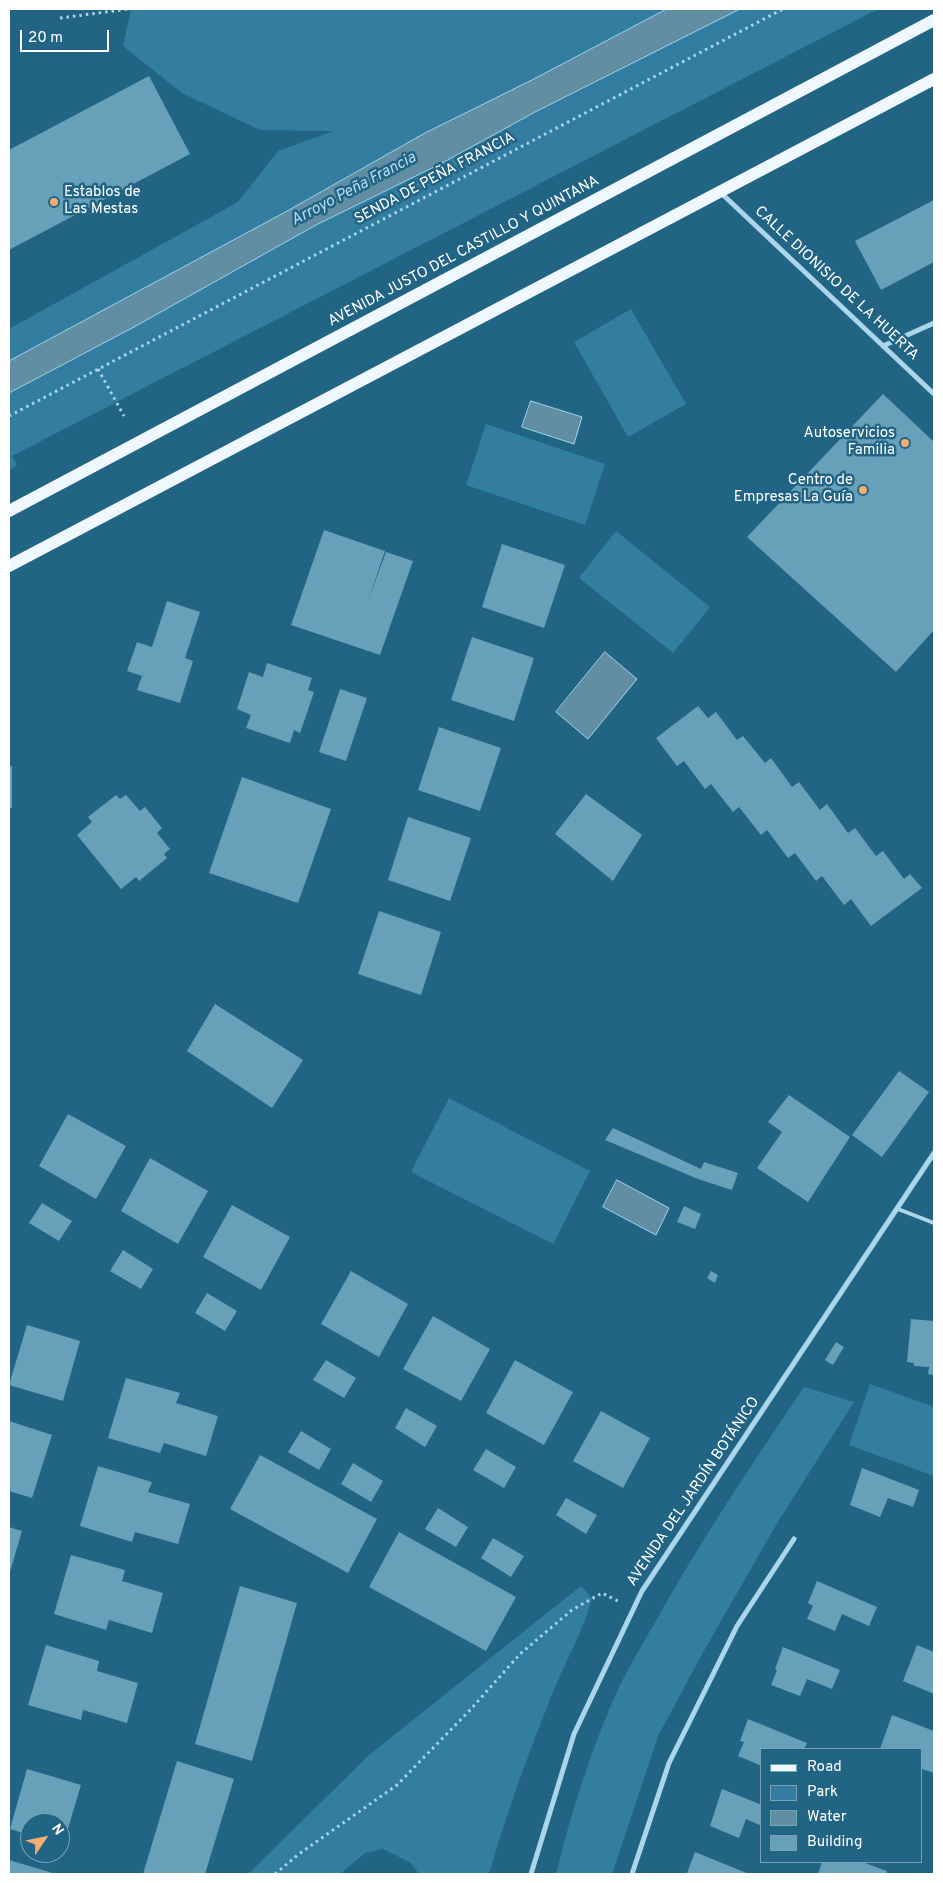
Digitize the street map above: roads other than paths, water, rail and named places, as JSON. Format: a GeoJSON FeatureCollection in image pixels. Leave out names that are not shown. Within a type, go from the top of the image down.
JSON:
{"type":"FeatureCollection","features":[{"type":"Feature","properties":{"kind":"main road","name":"AVENIDA JUSTO DEL CASTILLO Y QUINTANA"},"geometry":{"type":"LineString","coordinates":[[9,512],[934,20]]}},
{"type":"Feature","properties":{"kind":"main road"},"geometry":{"type":"LineString","coordinates":[[9,566],[934,79]]}},
{"type":"Feature","properties":{"kind":"street","name":"CALLE DIONISIO DE LA HUERTA"},"geometry":{"type":"LineString","coordinates":[[720,192],[934,394]]}},
{"type":"Feature","properties":{"kind":"street"},"geometry":{"type":"LineString","coordinates":[[883,346],[934,323]]}},
{"type":"Feature","properties":{"kind":"street","name":"AVENIDA DEL JARDÍN BOTÁNICO"},"geometry":{"type":"LineString","coordinates":[[531,1874],[574,1734],[642,1591],[934,1153]]}},
{"type":"Feature","properties":{"kind":"street"},"geometry":{"type":"LineString","coordinates":[[632,1874],[669,1763],[737,1626],[794,1539]]}},
{"type":"Feature","properties":{"kind":"lane"},"geometry":{"type":"LineString","coordinates":[[898,1209],[934,1223]]}},
{"type":"Feature","properties":{"kind":"water","name":"Arroyo Peña Francia"},"geometry":{"type":"Polygon","coordinates":[[[667,9],[740,9],[535,112],[444,162],[316,225],[134,327],[9,393],[9,361],[289,210],[425,133],[532,80],[667,9]]]}},
{"type":"Feature","properties":{"kind":"water"},"geometry":{"type":"Polygon","coordinates":[[[531,401],[582,417],[574,444],[522,427],[531,401]]]}},
{"type":"Feature","properties":{"kind":"water"},"geometry":{"type":"Polygon","coordinates":[[[605,652],[637,679],[588,739],[556,712],[605,652]]]}},
{"type":"Feature","properties":{"kind":"water"},"geometry":{"type":"Polygon","coordinates":[[[617,1180],[669,1208],[656,1235],[603,1207],[617,1180]]]}},
{"type":"Feature","properties":{"kind":"place","name":"Establos de Las Mestas"},"geometry":{"type":"Point","coordinates":[54,202]}},
{"type":"Feature","properties":{"kind":"place","name":"Autoservicios Familia"},"geometry":{"type":"Point","coordinates":[905,443]}},
{"type":"Feature","properties":{"kind":"place","name":"Centro de Empresas La Guía"},"geometry":{"type":"Point","coordinates":[863,490]}}]}
